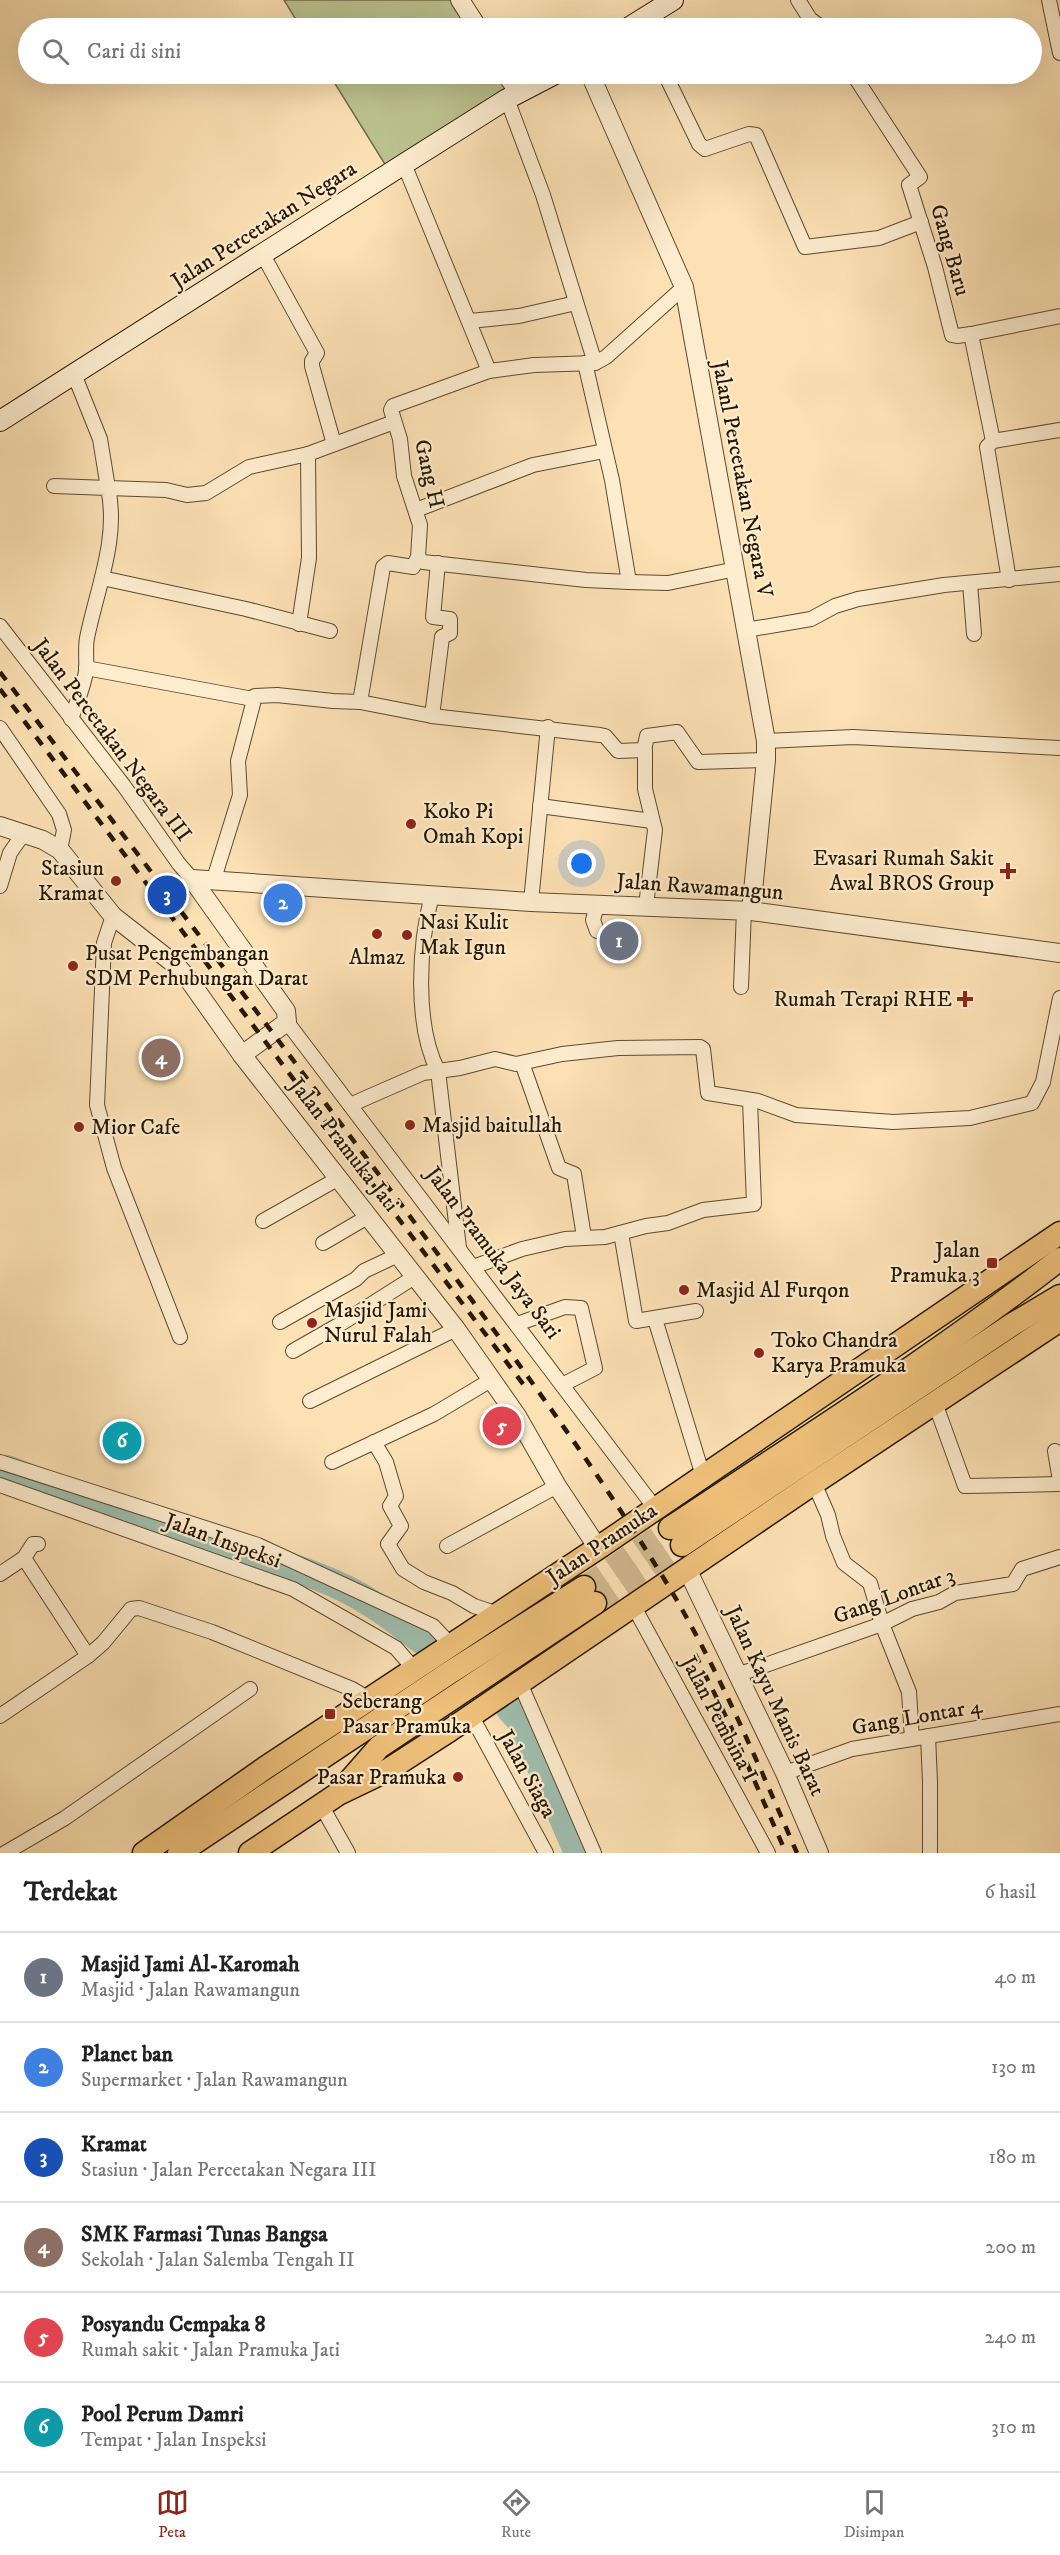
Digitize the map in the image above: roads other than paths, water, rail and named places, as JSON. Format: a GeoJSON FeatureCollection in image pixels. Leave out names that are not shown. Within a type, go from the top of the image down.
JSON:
{"type":"FeatureCollection","features":[{"type":"Feature","properties":{"kind":"main road"},"geometry":{"type":"LineString","coordinates":[[647,18],[673,0]]}},
{"type":"Feature","properties":{"kind":"main road","name":"Jalan Percetakan Negara"},"geometry":{"type":"LineString","coordinates":[[0,421],[404,164],[536,84]]}},
{"type":"Feature","properties":{"kind":"main road","name":"Jalan Pramuka"},"geometry":{"type":"LineString","coordinates":[[179,1853],[382,1718],[453,1657],[498,1614],[1060,1233]]}},
{"type":"Feature","properties":{"kind":"main road","name":"Jalan Pramuka"},"geometry":{"type":"LineString","coordinates":[[1060,1258],[1019,1291],[911,1366],[676,1537],[913,1391],[1013,1324],[1060,1296]]}},
{"type":"Feature","properties":{"kind":"main road"},"geometry":{"type":"LineString","coordinates":[[911,1366],[936,1318]]}},
{"type":"Feature","properties":{"kind":"main road","name":"Jalan Pramuka"},"geometry":{"type":"LineString","coordinates":[[250,1853],[330,1799],[388,1770],[1060,1320]]}},
{"type":"Feature","properties":{"kind":"main road"},"geometry":{"type":"LineString","coordinates":[[913,1391],[966,1383]]}},
{"type":"Feature","properties":{"kind":"main road","name":"Jalan Pramuka"},"geometry":{"type":"LineString","coordinates":[[144,1853],[369,1699],[416,1670],[453,1657],[589,1595],[493,1670],[379,1747],[330,1799]]}},
{"type":"Feature","properties":{"kind":"main road"},"geometry":{"type":"LineString","coordinates":[[382,1718],[416,1670]]}},
{"type":"Feature","properties":{"kind":"street"},"geometry":{"type":"LineString","coordinates":[[460,0],[472,18]]}},
{"type":"Feature","properties":{"kind":"street"},"geometry":{"type":"LineString","coordinates":[[798,0],[809,18]]}},
{"type":"Feature","properties":{"kind":"street"},"geometry":{"type":"LineString","coordinates":[[1049,0],[1060,53]]}},
{"type":"Feature","properties":{"kind":"street"},"geometry":{"type":"LineString","coordinates":[[509,84],[576,303],[590,363],[629,582]]}},
{"type":"Feature","properties":{"kind":"street","name":"Jalanl Percetakan Negara V"},"geometry":{"type":"LineString","coordinates":[[594,84],[684,287],[702,399],[736,568],[766,741],[766,760],[748,910]]}},
{"type":"Feature","properties":{"kind":"street"},"geometry":{"type":"LineString","coordinates":[[670,84],[699,144],[705,149],[748,134],[756,135],[805,247],[879,238],[921,222]]}},
{"type":"Feature","properties":{"kind":"street","name":"Gang Baru"},"geometry":{"type":"LineString","coordinates":[[860,84],[920,177],[909,185],[951,335],[971,334]]}},
{"type":"Feature","properties":{"kind":"street"},"geometry":{"type":"LineString","coordinates":[[404,164],[489,371]]}},
{"type":"Feature","properties":{"kind":"street"},"geometry":{"type":"LineString","coordinates":[[263,255],[317,353],[312,366],[334,444]]}},
{"type":"Feature","properties":{"kind":"street"},"geometry":{"type":"LineString","coordinates":[[590,363],[606,357],[684,287]]}},
{"type":"Feature","properties":{"kind":"street"},"geometry":{"type":"LineString","coordinates":[[470,321],[519,316],[576,303]]}},
{"type":"Feature","properties":{"kind":"street"},"geometry":{"type":"LineString","coordinates":[[993,441],[971,334],[1060,316]]}},
{"type":"Feature","properties":{"kind":"street","name":"Gang H"},"geometry":{"type":"LineString","coordinates":[[418,557],[420,525],[404,476],[400,439],[391,410],[397,403],[489,371],[534,365],[590,363]]}},
{"type":"Feature","properties":{"kind":"street"},"geometry":{"type":"LineString","coordinates":[[71,719],[86,668],[87,639],[112,524],[100,439],[74,374]]}},
{"type":"Feature","properties":{"kind":"street"},"geometry":{"type":"LineString","coordinates":[[54,486],[166,490],[187,495],[206,493],[249,467],[308,454],[394,422]]}},
{"type":"Feature","properties":{"kind":"street"},"geometry":{"type":"LineString","coordinates":[[1009,580],[987,447],[993,441],[1060,430]]}},
{"type":"Feature","properties":{"kind":"street"},"geometry":{"type":"LineString","coordinates":[[416,510],[533,465],[604,451]]}},
{"type":"Feature","properties":{"kind":"street"},"geometry":{"type":"LineString","coordinates":[[299,624],[309,558],[308,454]]}},
{"type":"Feature","properties":{"kind":"street"},"geometry":{"type":"LineString","coordinates":[[360,702],[383,567],[388,563],[413,567],[418,557],[423,562],[586,580],[668,583],[736,568]]}},
{"type":"Feature","properties":{"kind":"street"},"geometry":{"type":"LineString","coordinates":[[432,716],[442,637],[450,633],[450,619],[433,617],[438,563]]}},
{"type":"Feature","properties":{"kind":"street"},"geometry":{"type":"LineString","coordinates":[[746,630],[811,619],[835,606],[858,599],[970,583],[1060,574]]}},
{"type":"Feature","properties":{"kind":"street"},"geometry":{"type":"LineString","coordinates":[[102,578],[330,630]]}},
{"type":"Feature","properties":{"kind":"street"},"geometry":{"type":"LineString","coordinates":[[970,583],[974,634]]}},
{"type":"Feature","properties":{"kind":"street","name":"Jalan Percetakan Negara III"},"geometry":{"type":"LineString","coordinates":[[0,626],[124,786],[192,879]]}},
{"type":"Feature","properties":{"kind":"street"},"geometry":{"type":"LineString","coordinates":[[86,668],[253,699]]}},
{"type":"Feature","properties":{"kind":"street"},"geometry":{"type":"LineString","coordinates":[[213,882],[240,795],[238,761],[255,696],[265,694],[360,702],[432,716],[548,728],[604,736],[618,751],[645,750]]}},
{"type":"Feature","properties":{"kind":"street"},"geometry":{"type":"LineString","coordinates":[[0,728],[59,814],[64,830],[60,850]]}},
{"type":"Feature","properties":{"kind":"street"},"geometry":{"type":"LineString","coordinates":[[531,902],[548,728]]}},
{"type":"Feature","properties":{"kind":"street"},"geometry":{"type":"LineString","coordinates":[[646,906],[655,836],[645,789],[646,737],[677,732],[699,762],[766,760]]}},
{"type":"Feature","properties":{"kind":"street"},"geometry":{"type":"LineString","coordinates":[[766,741],[853,737],[1060,748]]}},
{"type":"Feature","properties":{"kind":"street"},"geometry":{"type":"LineString","coordinates":[[540,806],[652,820]]}},
{"type":"Feature","properties":{"kind":"street","name":"Jalan Pramuka Jati"},"geometry":{"type":"LineString","coordinates":[[0,826],[24,833],[60,850],[112,916],[177,966],[242,1055],[456,1329],[517,1416],[557,1486],[598,1548]]}},
{"type":"Feature","properties":{"kind":"street"},"geometry":{"type":"LineString","coordinates":[[0,886],[10,853],[24,833]]}},
{"type":"Feature","properties":{"kind":"street","name":"Jalan Rawamangun"},"geometry":{"type":"LineString","coordinates":[[192,879],[531,902],[748,910],[1060,953]]}},
{"type":"Feature","properties":{"kind":"street","name":"Jalan Pramuka Jaya Sari"},"geometry":{"type":"LineString","coordinates":[[192,879],[286,1011],[287,1022],[655,1508]]}},
{"type":"Feature","properties":{"kind":"street"},"geometry":{"type":"LineString","coordinates":[[432,895],[425,921],[422,992],[425,1025],[433,1062],[438,1071],[459,1249]]}},
{"type":"Feature","properties":{"kind":"street"},"geometry":{"type":"LineString","coordinates":[[597,905],[593,920],[597,930]]}},
{"type":"Feature","properties":{"kind":"street"},"geometry":{"type":"LineString","coordinates":[[741,987],[748,910]]}},
{"type":"Feature","properties":{"kind":"street"},"geometry":{"type":"LineString","coordinates":[[112,916],[104,944],[97,1105],[114,1168],[180,1337]]}},
{"type":"Feature","properties":{"kind":"street"},"geometry":{"type":"LineString","coordinates":[[350,1105],[423,1073],[460,1068],[495,1059],[516,1064],[562,1054],[618,1048],[700,1047],[703,1049],[707,1092],[758,1101],[796,1115],[893,1122],[970,1118],[1032,1103],[1043,1082],[1060,998]]}},
{"type":"Feature","properties":{"kind":"street"},"geometry":{"type":"LineString","coordinates":[[242,1055],[287,1022]]}},
{"type":"Feature","properties":{"kind":"street"},"geometry":{"type":"LineString","coordinates":[[522,1063],[559,1168],[574,1174],[584,1237]]}},
{"type":"Feature","properties":{"kind":"street"},"geometry":{"type":"LineString","coordinates":[[473,1267],[522,1250],[565,1239],[605,1237],[646,1226],[668,1223],[703,1210],[754,1204],[750,1100]]}},
{"type":"Feature","properties":{"kind":"street"},"geometry":{"type":"LineString","coordinates":[[263,1221],[339,1178]]}},
{"type":"Feature","properties":{"kind":"street"},"geometry":{"type":"LineString","coordinates":[[323,1244],[369,1216]]}},
{"type":"Feature","properties":{"kind":"street"},"geometry":{"type":"LineString","coordinates":[[621,1233],[636,1321],[696,1311]]}},
{"type":"Feature","properties":{"kind":"street"},"geometry":{"type":"LineString","coordinates":[[280,1322],[356,1279],[364,1271],[399,1255]]}},
{"type":"Feature","properties":{"kind":"street"},"geometry":{"type":"LineString","coordinates":[[293,1351],[416,1276]]}},
{"type":"Feature","properties":{"kind":"street"},"geometry":{"type":"LineString","coordinates":[[517,1324],[565,1307],[581,1308],[596,1368],[562,1385]]}},
{"type":"Feature","properties":{"kind":"street"},"geometry":{"type":"LineString","coordinates":[[655,1319],[703,1476]]}},
{"type":"Feature","properties":{"kind":"street"},"geometry":{"type":"LineString","coordinates":[[310,1401],[456,1329]]}},
{"type":"Feature","properties":{"kind":"street"},"geometry":{"type":"LineString","coordinates":[[332,1462],[434,1414],[491,1380]]}},
{"type":"Feature","properties":{"kind":"street"},"geometry":{"type":"LineString","coordinates":[[935,1403],[965,1486],[1060,1483],[1055,1451]]}},
{"type":"Feature","properties":{"kind":"street"},"geometry":{"type":"LineString","coordinates":[[374,1442],[386,1462],[396,1496],[390,1506],[400,1526],[388,1544],[403,1569],[424,1582],[452,1593],[474,1606],[498,1614]]}},
{"type":"Feature","properties":{"kind":"street"},"geometry":{"type":"LineString","coordinates":[[0,1462],[258,1545],[433,1626],[453,1657]]}},
{"type":"Feature","properties":{"kind":"street"},"geometry":{"type":"LineString","coordinates":[[814,1483],[828,1515],[833,1536],[844,1563],[870,1583],[882,1624],[909,1692],[912,1738]]}},
{"type":"Feature","properties":{"kind":"street","name":"Jalan Inspeksi"},"geometry":{"type":"LineString","coordinates":[[0,1485],[293,1589],[396,1648],[416,1670]]}},
{"type":"Feature","properties":{"kind":"street"},"geometry":{"type":"LineString","coordinates":[[447,1546],[557,1486]]}},
{"type":"Feature","properties":{"kind":"street"},"geometry":{"type":"LineString","coordinates":[[0,1574],[24,1558],[33,1544],[38,1544]]}},
{"type":"Feature","properties":{"kind":"street","name":"Gang Lontar 3"},"geometry":{"type":"LineString","coordinates":[[737,1675],[882,1624],[912,1609],[939,1602],[955,1593],[1013,1584],[1022,1569],[1060,1557]]}},
{"type":"Feature","properties":{"kind":"street"},"geometry":{"type":"LineString","coordinates":[[24,1558],[85,1652]]}},
{"type":"Feature","properties":{"kind":"street","name":"Jalan Kayu Manis Barat"},"geometry":{"type":"LineString","coordinates":[[687,1569],[785,1773],[819,1853]]}},
{"type":"Feature","properties":{"kind":"street","name":"Jalan Pembina I"},"geometry":{"type":"LineString","coordinates":[[633,1605],[768,1853]]}},
{"type":"Feature","properties":{"kind":"street"},"geometry":{"type":"LineString","coordinates":[[0,1716],[85,1652],[104,1643],[135,1607],[212,1632],[352,1689],[369,1699]]}},
{"type":"Feature","properties":{"kind":"street"},"geometry":{"type":"LineString","coordinates":[[514,1686],[594,1853]]}},
{"type":"Feature","properties":{"kind":"street"},"geometry":{"type":"LineString","coordinates":[[5,1853],[82,1806],[250,1689]]}},
{"type":"Feature","properties":{"kind":"street","name":"Jalan Siaga"},"geometry":{"type":"LineString","coordinates":[[477,1711],[546,1853]]}},
{"type":"Feature","properties":{"kind":"street","name":"Gang Lontar 4"},"geometry":{"type":"LineString","coordinates":[[785,1773],[852,1749],[1060,1714]]}},
{"type":"Feature","properties":{"kind":"street"},"geometry":{"type":"LineString","coordinates":[[928,1736],[930,1853]]}},
{"type":"Feature","properties":{"kind":"street"},"geometry":{"type":"LineString","coordinates":[[330,1799],[348,1853]]}},
{"type":"Feature","properties":{"kind":"waterway"},"geometry":{"type":"LineString","coordinates":[[7,1469],[154,1524],[324,1579],[365,1600],[424,1642]]}},
{"type":"Feature","properties":{"kind":"waterway"},"geometry":{"type":"LineString","coordinates":[[510,1709],[521,1721],[578,1853]]}},
{"type":"Feature","properties":{"kind":"tunnel"},"geometry":{"type":"LineString","coordinates":[[584,1587],[670,1528]]}},
{"type":"Feature","properties":{"kind":"tunnel"},"geometry":{"type":"LineString","coordinates":[[595,1603],[682,1545]]}},
{"type":"Feature","properties":{"kind":"railway"},"geometry":{"type":"LineString","coordinates":[[0,672],[406,1211],[605,1487],[666,1582],[703,1648],[736,1715],[797,1853]]}},
{"type":"Feature","properties":{"kind":"railway"},"geometry":{"type":"LineString","coordinates":[[0,689],[526,1388]]}},
{"type":"Feature","properties":{"kind":"railway"},"geometry":{"type":"LineString","coordinates":[[695,1654],[731,1727],[786,1853]]}},
{"type":"Feature","properties":{"kind":"place","name":"Koko Pi Omah Kopi"},"geometry":{"type":"Point","coordinates":[411,824]}},
{"type":"Feature","properties":{"kind":"place","name":"Evasari Rumah Sakit Awal BROS Group"},"geometry":{"type":"Point","coordinates":[1008,871]}},
{"type":"Feature","properties":{"kind":"place","name":"Stasiun Kramat"},"geometry":{"type":"Point","coordinates":[116,881]}},
{"type":"Feature","properties":{"kind":"place","name":"Kramat"},"geometry":{"type":"Point","coordinates":[167,895]}},
{"type":"Feature","properties":{"kind":"place","name":"Planet ban"},"geometry":{"type":"Point","coordinates":[283,903]}},
{"type":"Feature","properties":{"kind":"place","name":"Almaz"},"geometry":{"type":"Point","coordinates":[377,934]}},
{"type":"Feature","properties":{"kind":"place","name":"Nasi Kulit Mak Igun"},"geometry":{"type":"Point","coordinates":[407,935]}},
{"type":"Feature","properties":{"kind":"place","name":"Masjid Jami Al-Karomah"},"geometry":{"type":"Point","coordinates":[619,941]}},
{"type":"Feature","properties":{"kind":"place","name":"Pusat Pengembangan SDM Perhubungan Darat"},"geometry":{"type":"Point","coordinates":[73,966]}},
{"type":"Feature","properties":{"kind":"place","name":"Rumah Terapi RHE"},"geometry":{"type":"Point","coordinates":[965,999]}},
{"type":"Feature","properties":{"kind":"place","name":"SMK Farmasi Tunas Bangsa"},"geometry":{"type":"Point","coordinates":[161,1058]}},
{"type":"Feature","properties":{"kind":"place","name":"Masjid baitullah"},"geometry":{"type":"Point","coordinates":[410,1125]}},
{"type":"Feature","properties":{"kind":"place","name":"Mior Cafe"},"geometry":{"type":"Point","coordinates":[79,1127]}},
{"type":"Feature","properties":{"kind":"place","name":"Jalan Pramuka 3"},"geometry":{"type":"Point","coordinates":[992,1263]}},
{"type":"Feature","properties":{"kind":"place","name":"Masjid Al Furqon"},"geometry":{"type":"Point","coordinates":[684,1290]}},
{"type":"Feature","properties":{"kind":"place","name":"Masjid Jami Nurul Falah"},"geometry":{"type":"Point","coordinates":[312,1323]}},
{"type":"Feature","properties":{"kind":"place","name":"Toko Chandra Karya Pramuka"},"geometry":{"type":"Point","coordinates":[759,1353]}},
{"type":"Feature","properties":{"kind":"place","name":"Posyandu Cempaka 8"},"geometry":{"type":"Point","coordinates":[502,1426]}},
{"type":"Feature","properties":{"kind":"place","name":"Pool Perum Damri"},"geometry":{"type":"Point","coordinates":[122,1441]}},
{"type":"Feature","properties":{"kind":"place","name":"Seberang Pasar Pramuka"},"geometry":{"type":"Point","coordinates":[330,1714]}},
{"type":"Feature","properties":{"kind":"place","name":"Pasar Pramuka"},"geometry":{"type":"Point","coordinates":[458,1777]}}]}
